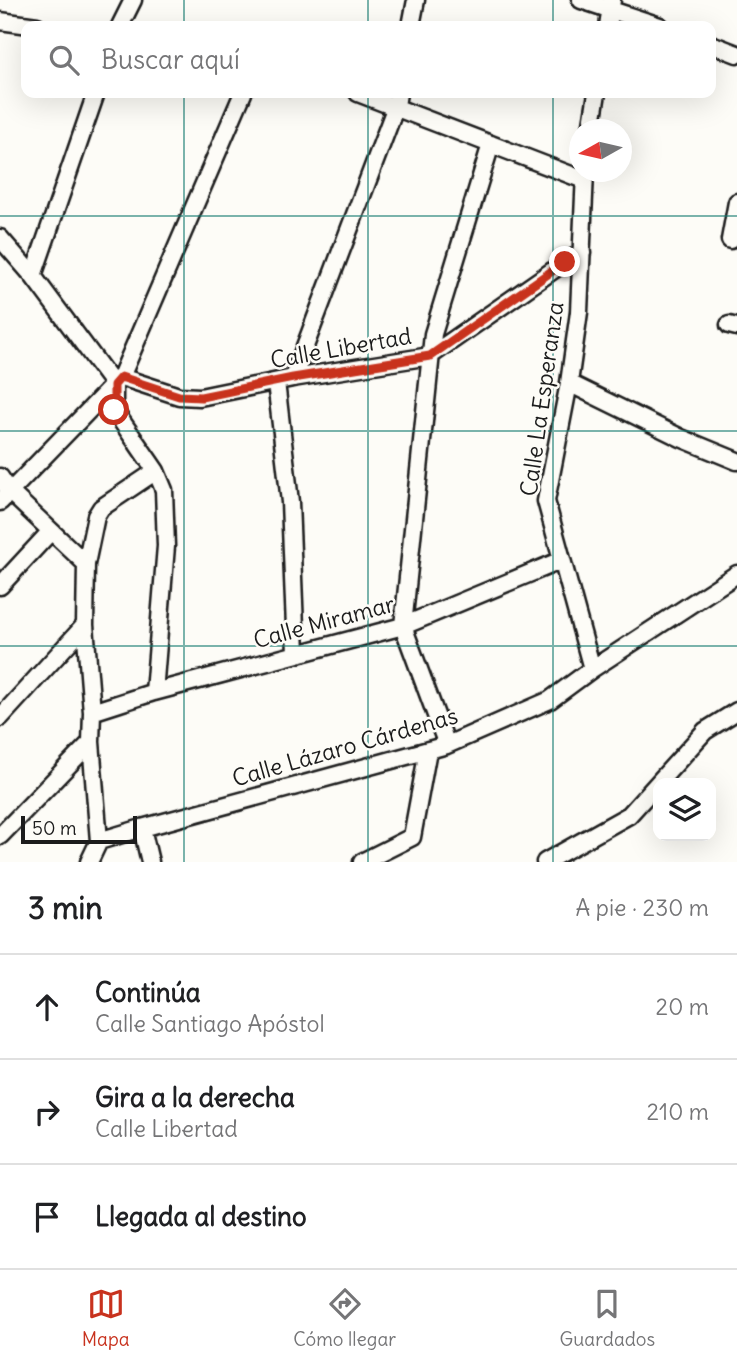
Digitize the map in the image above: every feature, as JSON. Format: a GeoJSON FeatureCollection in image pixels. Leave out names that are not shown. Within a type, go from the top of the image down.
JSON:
{"type":"FeatureCollection","features":[{"type":"Feature","properties":{"kind":"street"},"geometry":{"type":"LineString","coordinates":[[122,21],[133,0]]}},
{"type":"Feature","properties":{"kind":"street"},"geometry":{"type":"LineString","coordinates":[[412,21],[416,0]]}},
{"type":"Feature","properties":{"kind":"street"},"geometry":{"type":"LineString","coordinates":[[581,0],[611,4],[649,21]]}},
{"type":"Feature","properties":{"kind":"street"},"geometry":{"type":"LineString","coordinates":[[0,21],[21,24]]}},
{"type":"Feature","properties":{"kind":"street"},"geometry":{"type":"LineString","coordinates":[[716,46],[737,54]]}},
{"type":"Feature","properties":{"kind":"street"},"geometry":{"type":"LineString","coordinates":[[33,276],[94,98]]}},
{"type":"Feature","properties":{"kind":"street"},"geometry":{"type":"LineString","coordinates":[[154,692],[166,546],[164,490],[156,471],[114,410],[117,381],[241,98]]}},
{"type":"Feature","properties":{"kind":"street"},"geometry":{"type":"LineString","coordinates":[[593,119],[596,98]]}},
{"type":"Feature","properties":{"kind":"street"},"geometry":{"type":"LineString","coordinates":[[293,378],[397,100],[491,144],[569,171]]}},
{"type":"Feature","properties":{"kind":"street"},"geometry":{"type":"LineString","coordinates":[[447,745],[403,626],[433,334],[491,144]]}},
{"type":"Feature","properties":{"kind":"street","name":"Calle La Esperanza"},"geometry":{"type":"LineString","coordinates":[[584,182],[579,312],[569,383],[546,500],[592,669]]}},
{"type":"Feature","properties":{"kind":"street"},"geometry":{"type":"LineString","coordinates":[[730,240],[737,202]]}},
{"type":"Feature","properties":{"kind":"street"},"geometry":{"type":"LineString","coordinates":[[0,238],[117,381]]}},
{"type":"Feature","properties":{"kind":"street","name":"Calle Libertad"},"geometry":{"type":"LineString","coordinates":[[117,381],[179,396],[201,397],[293,378],[430,356],[582,253]]}},
{"type":"Feature","properties":{"kind":"street"},"geometry":{"type":"LineString","coordinates":[[5,497],[117,381]]}},
{"type":"Feature","properties":{"kind":"street"},"geometry":{"type":"LineString","coordinates":[[276,382],[290,502],[296,653]]}},
{"type":"Feature","properties":{"kind":"street"},"geometry":{"type":"LineString","coordinates":[[569,383],[681,438],[737,461]]}},
{"type":"Feature","properties":{"kind":"street"},"geometry":{"type":"LineString","coordinates":[[89,862],[99,841],[85,625],[86,564],[96,516],[101,508],[156,471]]}},
{"type":"Feature","properties":{"kind":"street"},"geometry":{"type":"LineString","coordinates":[[0,477],[5,497],[51,531],[86,564]]}},
{"type":"Feature","properties":{"kind":"street"},"geometry":{"type":"LineString","coordinates":[[0,586],[51,531]]}},
{"type":"Feature","properties":{"kind":"street","name":"Calle Miramar"},"geometry":{"type":"LineString","coordinates":[[92,712],[154,692],[403,626],[562,559]]}},
{"type":"Feature","properties":{"kind":"street","name":"Calle Lázaro Cárdenas"},"geometry":{"type":"LineString","coordinates":[[99,841],[447,745],[550,700],[592,669],[737,574]]}},
{"type":"Feature","properties":{"kind":"street"},"geometry":{"type":"LineString","coordinates":[[0,718],[85,625]]}},
{"type":"Feature","properties":{"kind":"street"},"geometry":{"type":"LineString","coordinates":[[545,862],[629,815],[705,731],[737,711]]}},
{"type":"Feature","properties":{"kind":"street"},"geometry":{"type":"LineString","coordinates":[[0,836],[91,742]]}},
{"type":"Feature","properties":{"kind":"street"},"geometry":{"type":"LineString","coordinates":[[362,862],[412,837],[428,750]]}},
{"type":"Feature","properties":{"kind":"street"},"geometry":{"type":"LineString","coordinates":[[142,828],[150,862]]}},
{"type":"Feature","properties":{"kind":"route"},"geometry":{"type":"LineString","coordinates":[[114,410],[114,385],[121,377],[179,396],[201,397],[293,378],[430,356],[565,262]]}}]}
